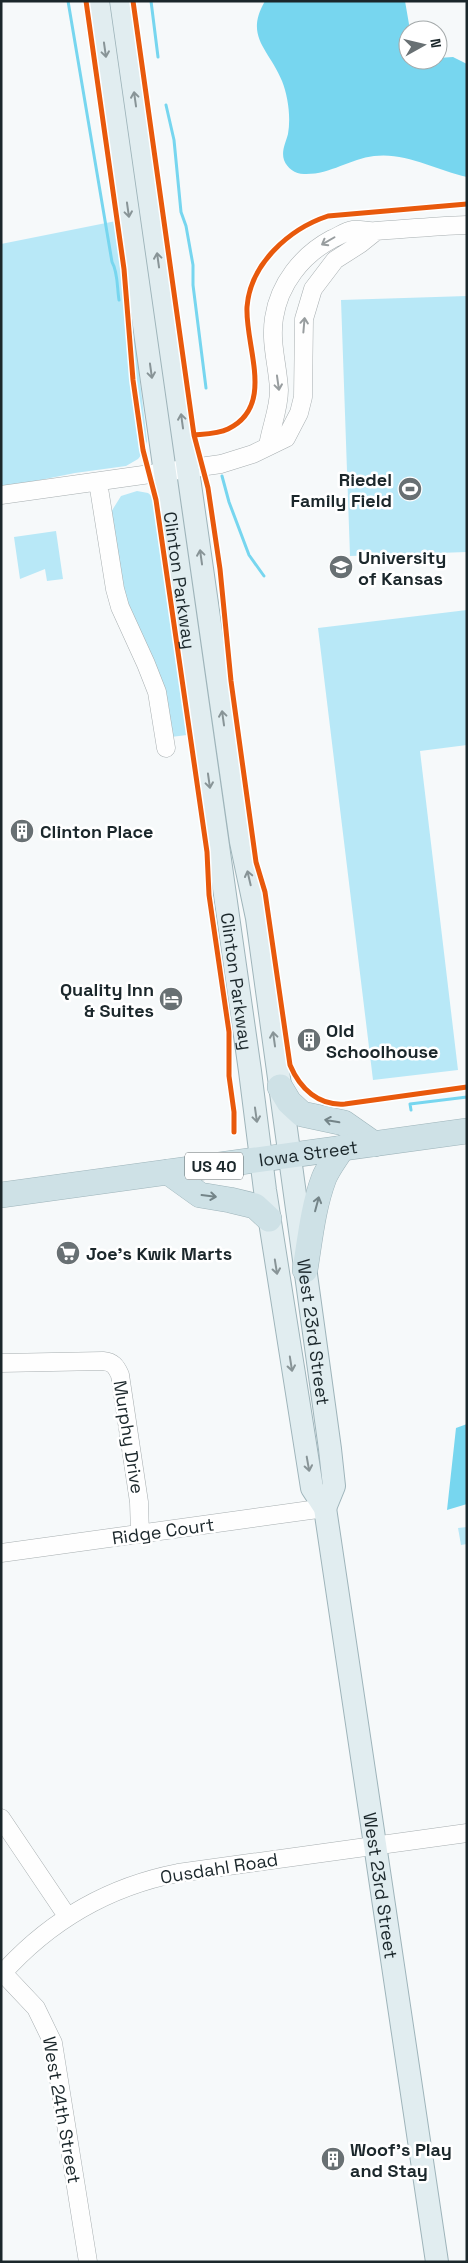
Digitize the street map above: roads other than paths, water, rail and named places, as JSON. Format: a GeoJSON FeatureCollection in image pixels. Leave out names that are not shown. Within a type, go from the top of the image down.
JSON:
{"type":"FeatureCollection","features":[{"type":"Feature","properties":{"kind":"highway"},"geometry":{"type":"LineString","coordinates":[[280,1088],[289,1102],[302,1114],[344,1123],[374,1144]]}},
{"type":"Feature","properties":{"kind":"highway","name":"Iowa Street"},"geometry":{"type":"LineString","coordinates":[[1,1195],[467,1131]]}},
{"type":"Feature","properties":{"kind":"highway"},"geometry":{"type":"LineString","coordinates":[[305,1270],[313,1220],[324,1177],[342,1148]]}},
{"type":"Feature","properties":{"kind":"highway"},"geometry":{"type":"LineString","coordinates":[[168,1172],[200,1195],[254,1206],[269,1219]]}},
{"type":"Feature","properties":{"kind":"main road","name":"Clinton Parkway"},"geometry":{"type":"LineString","coordinates":[[98,1],[166,473],[261,1159]]}},
{"type":"Feature","properties":{"kind":"main road","name":"Clinton Parkway"},"geometry":{"type":"LineString","coordinates":[[120,1],[189,469],[241,842],[254,899],[290,1155]]}},
{"type":"Feature","properties":{"kind":"main road","name":"West 23rd Street"},"geometry":{"type":"LineString","coordinates":[[290,1155],[334,1486],[325,1508]]}},
{"type":"Feature","properties":{"kind":"main road","name":"West 23rd Street"},"geometry":{"type":"LineString","coordinates":[[261,1159],[312,1488],[325,1508],[438,2262]]}},
{"type":"Feature","properties":{"kind":"street"},"geometry":{"type":"LineString","coordinates":[[268,446],[271,425],[278,406],[279,390],[272,338],[274,317],[278,299],[287,282],[307,256],[323,244],[354,230],[375,232],[467,225]]}},
{"type":"Feature","properties":{"kind":"street"},"geometry":{"type":"LineString","coordinates":[[1,495],[166,473],[236,460],[286,438],[299,413],[303,397],[304,319],[313,289],[335,260],[375,232]]}},
{"type":"Feature","properties":{"kind":"street"},"geometry":{"type":"LineString","coordinates":[[98,482],[115,589],[123,614],[157,692],[166,748]]}},
{"type":"Feature","properties":{"kind":"street","name":"Murphy Drive"},"geometry":{"type":"LineString","coordinates":[[1,1363],[103,1361],[111,1362],[117,1367],[120,1375],[139,1502],[140,1534]]}},
{"type":"Feature","properties":{"kind":"street","name":"Ridge Court"},"geometry":{"type":"LineString","coordinates":[[1,1553],[325,1508]]}},
{"type":"Feature","properties":{"kind":"street"},"geometry":{"type":"LineString","coordinates":[[1,1818],[67,1916]]}},
{"type":"Feature","properties":{"kind":"street","name":"Ousdahl Road"},"geometry":{"type":"LineString","coordinates":[[2,1974],[31,1944],[67,1916],[104,1895],[150,1879],[178,1873],[467,1833]]}},
{"type":"Feature","properties":{"kind":"street","name":"West 24th Street"},"geometry":{"type":"LineString","coordinates":[[2,1974],[36,2008],[53,2043],[88,2262]]}},
{"type":"Feature","properties":{"kind":"water"},"geometry":{"type":"Polygon","coordinates":[[[265,1],[405,1],[408,20],[398,20],[398,70],[448,70],[448,57],[453,57],[467,64],[467,177],[421,162],[386,155],[356,160],[331,170],[313,174],[301,174],[289,168],[283,157],[289,121],[286,93],[277,70],[261,43],[257,24],[259,13],[265,1]]]}},
{"type":"Feature","properties":{"kind":"water"},"geometry":{"type":"Polygon","coordinates":[[[467,1424],[467,1504],[447,1510],[456,1428],[467,1424]]]}},
{"type":"Feature","properties":{"kind":"waterway"},"geometry":{"type":"LineString","coordinates":[[68,1],[119,300]]}},
{"type":"Feature","properties":{"kind":"waterway"},"geometry":{"type":"LineString","coordinates":[[151,1],[158,57]]}},
{"type":"Feature","properties":{"kind":"waterway"},"geometry":{"type":"LineString","coordinates":[[166,105],[174,140],[181,212],[186,226],[193,265],[193,285],[206,388]]}},
{"type":"Feature","properties":{"kind":"waterway"},"geometry":{"type":"LineString","coordinates":[[222,476],[229,502],[249,555],[264,576]]}},
{"type":"Feature","properties":{"kind":"waterway"},"geometry":{"type":"LineString","coordinates":[[411,1110],[410,1104],[467,1097]]}},
{"type":"Feature","properties":{"kind":"place","name":"Riedel Family Field"},"geometry":{"type":"Point","coordinates":[410,489]}},
{"type":"Feature","properties":{"kind":"place","name":"University of Kansas"},"geometry":{"type":"Point","coordinates":[341,567]}},
{"type":"Feature","properties":{"kind":"place","name":"Clinton Place"},"geometry":{"type":"Point","coordinates":[22,831]}},
{"type":"Feature","properties":{"kind":"place","name":"Quality Inn & Suites"},"geometry":{"type":"Point","coordinates":[171,999]}},
{"type":"Feature","properties":{"kind":"place","name":"Old Schoolhouse"},"geometry":{"type":"Point","coordinates":[309,1040]}},
{"type":"Feature","properties":{"kind":"place","name":"Joe's Kwik Marts"},"geometry":{"type":"Point","coordinates":[68,1253]}},
{"type":"Feature","properties":{"kind":"place","name":"Woof's Play and Stay"},"geometry":{"type":"Point","coordinates":[333,2159]}}]}
